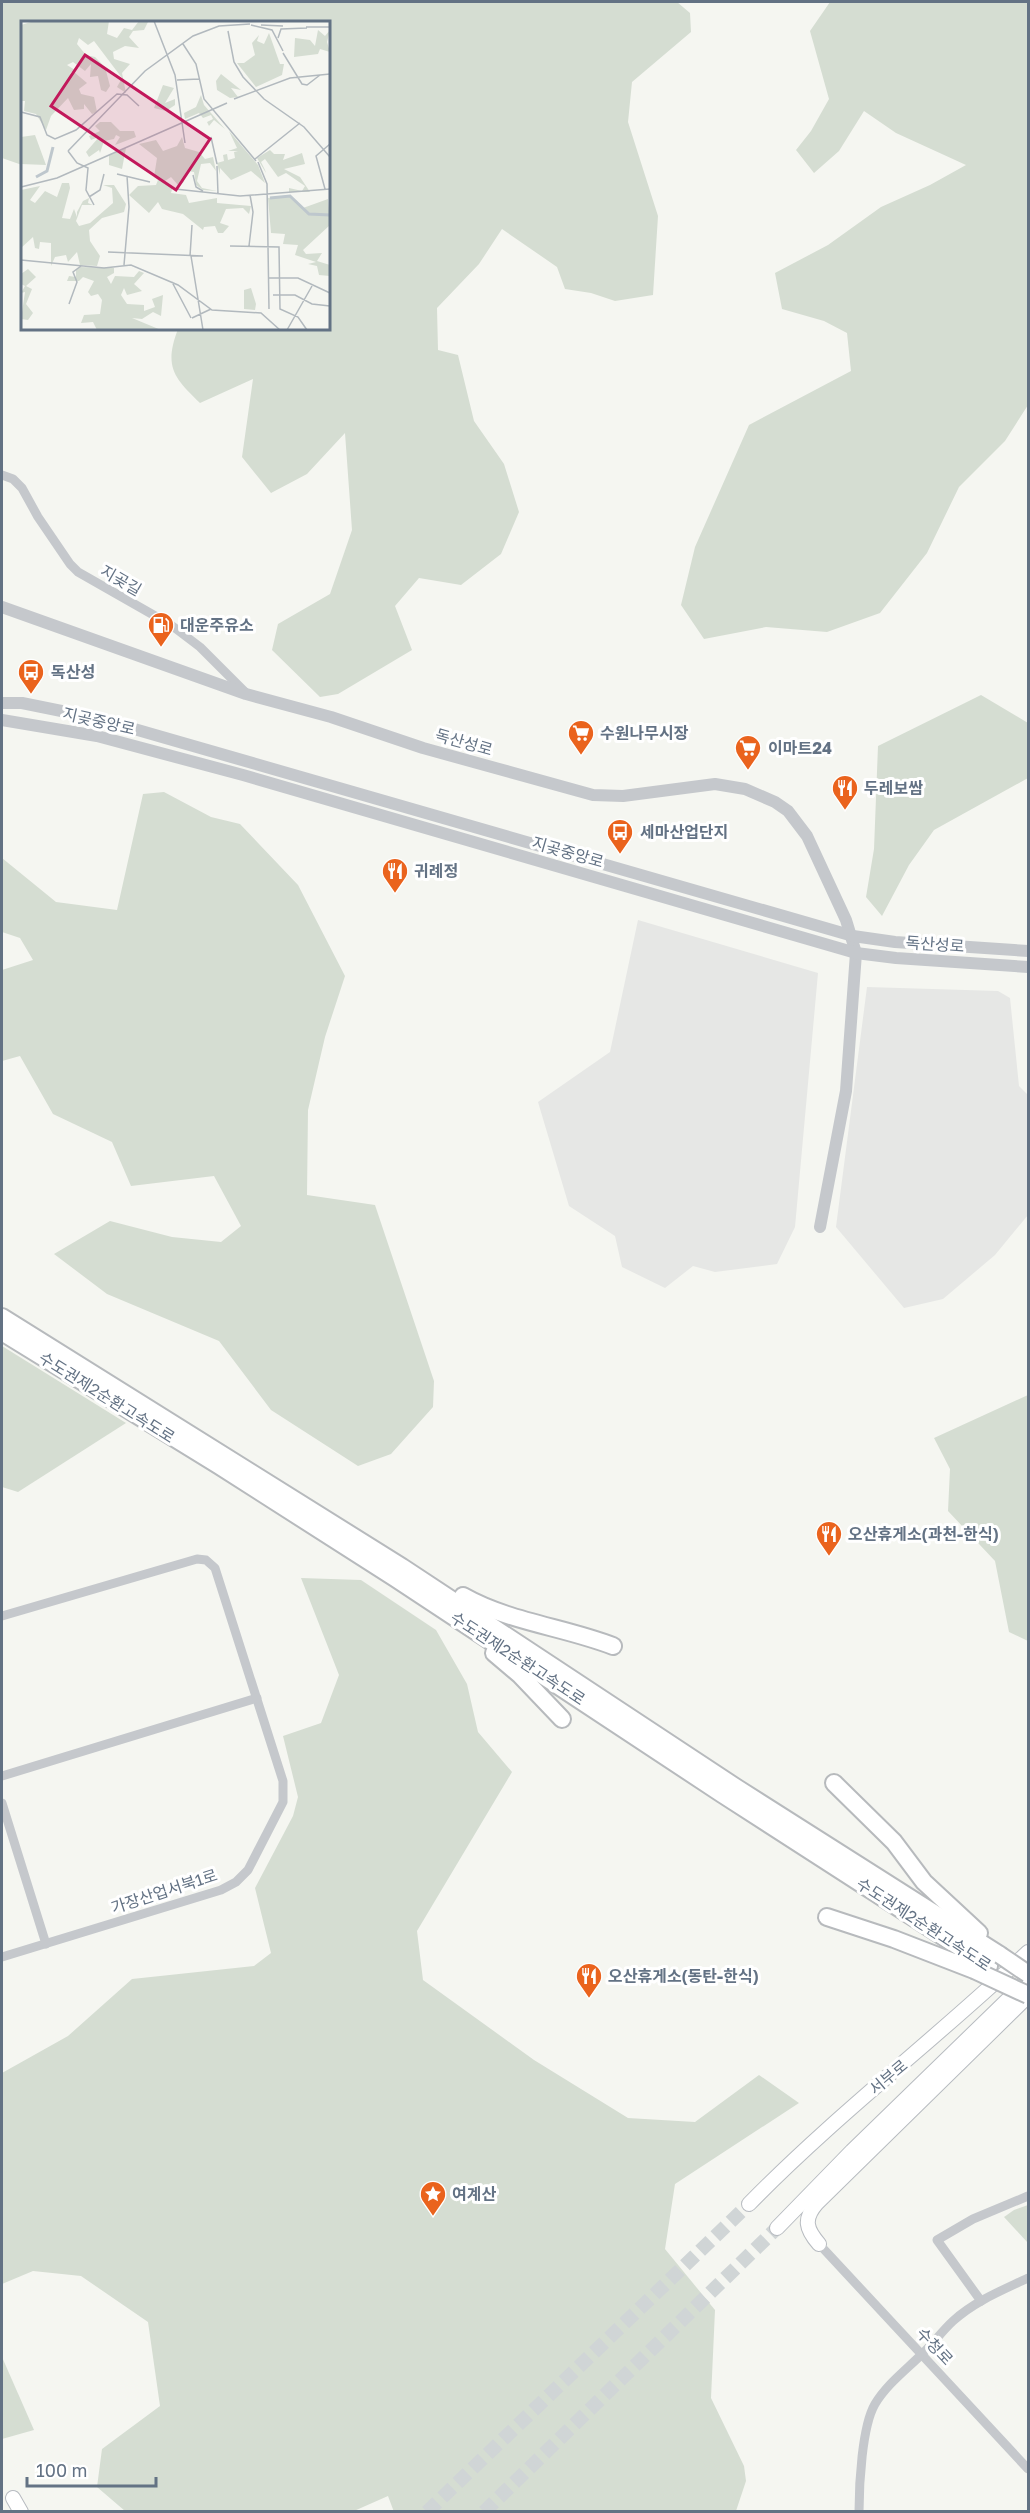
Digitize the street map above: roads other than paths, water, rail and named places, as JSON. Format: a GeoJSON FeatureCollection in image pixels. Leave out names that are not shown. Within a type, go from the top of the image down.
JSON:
{"type":"FeatureCollection","features":[{"type":"Feature","properties":{"kind":"highway","name":"수도권제2순환고속도로"},"geometry":{"type":"LineString","coordinates":[[2,1317],[312,1518],[737,1788],[987,1964],[1029,1974]]}},
{"type":"Feature","properties":{"kind":"highway","name":"수도권제2순환고속도로"},"geometry":{"type":"LineString","coordinates":[[2,1332],[312,1518]]}},
{"type":"Feature","properties":{"kind":"highway"},"geometry":{"type":"LineString","coordinates":[[312,1518],[480,1605],[613,1646]]}},
{"type":"Feature","properties":{"kind":"highway"},"geometry":{"type":"LineString","coordinates":[[312,1518],[336,1548],[498,1656],[520,1675],[562,1719]]}},
{"type":"Feature","properties":{"kind":"highway"},"geometry":{"type":"LineString","coordinates":[[834,1783],[887,1835],[924,1882],[972,1926],[987,1964]]}},
{"type":"Feature","properties":{"kind":"highway"},"geometry":{"type":"LineString","coordinates":[[827,1917],[894,1939],[987,1964],[1029,1994]]}},
{"type":"Feature","properties":{"kind":"main road","name":"서부로"},"geometry":{"type":"LineString","coordinates":[[749,2204],[839,2118],[976,2001],[1029,1952]]}},
{"type":"Feature","properties":{"kind":"main road","name":"서부로"},"geometry":{"type":"LineString","coordinates":[[777,2228],[852,2151],[1029,1980]]}},
{"type":"Feature","properties":{"kind":"main road"},"geometry":{"type":"LineString","coordinates":[[819,2244],[807,2228],[807,2220],[817,2203],[1029,1994]]}},
{"type":"Feature","properties":{"kind":"street","name":"지곶길"},"geometry":{"type":"LineString","coordinates":[[2,475],[13,479],[22,489],[69,564],[78,572],[171,625],[200,646],[246,694]]}},
{"type":"Feature","properties":{"kind":"street","name":"독산성로"},"geometry":{"type":"LineString","coordinates":[[2,607],[246,694],[331,717],[423,748],[593,795],[623,796],[715,784],[729,785],[762,795],[788,812],[807,836],[853,936],[856,953],[1029,967]]}},
{"type":"Feature","properties":{"kind":"street","name":"지곶중앙로"},"geometry":{"type":"LineString","coordinates":[[2,703],[22,704],[96,718],[853,936]]}},
{"type":"Feature","properties":{"kind":"street","name":"지곶중앙로"},"geometry":{"type":"LineString","coordinates":[[2,720],[97,736],[243,775],[856,953]]}},
{"type":"Feature","properties":{"kind":"street","name":"독산성로"},"geometry":{"type":"LineString","coordinates":[[853,936],[895,942],[1029,951]]}},
{"type":"Feature","properties":{"kind":"street"},"geometry":{"type":"LineString","coordinates":[[820,1227],[846,1091],[856,953]]}},
{"type":"Feature","properties":{"kind":"street","name":"가장산업서북1로"},"geometry":{"type":"LineString","coordinates":[[2,1616],[197,1559],[206,1560],[215,1569],[283,1781],[283,1802],[248,1870],[236,1882],[221,1890],[2,1958]]}},
{"type":"Feature","properties":{"kind":"street"},"geometry":{"type":"LineString","coordinates":[[2,1776],[257,1698]]}},
{"type":"Feature","properties":{"kind":"street"},"geometry":{"type":"LineString","coordinates":[[2,1803],[46,1944]]}},
{"type":"Feature","properties":{"kind":"street"},"geometry":{"type":"LineString","coordinates":[[981,2301],[937,2240],[973,2219],[1029,2196]]}},
{"type":"Feature","properties":{"kind":"street","name":"수청로"},"geometry":{"type":"LineString","coordinates":[[819,2244],[1029,2469]]}},
{"type":"Feature","properties":{"kind":"street"},"geometry":{"type":"LineString","coordinates":[[860,2511],[860,2479],[874,2405],[892,2383],[953,2321],[981,2301],[1029,2278]]}},
{"type":"Feature","properties":{"kind":"tunnel"},"geometry":{"type":"LineString","coordinates":[[427,2512],[749,2204]]}},
{"type":"Feature","properties":{"kind":"tunnel"},"geometry":{"type":"LineString","coordinates":[[484,2512],[777,2228]]}},
{"type":"Feature","properties":{"kind":"place","name":"대운주유소"},"geometry":{"type":"Point","coordinates":[161,648]}},
{"type":"Feature","properties":{"kind":"place","name":"독산성"},"geometry":{"type":"Point","coordinates":[31,695]}},
{"type":"Feature","properties":{"kind":"place","name":"수원나무시장"},"geometry":{"type":"Point","coordinates":[581,756]}},
{"type":"Feature","properties":{"kind":"place","name":"이마트24"},"geometry":{"type":"Point","coordinates":[748,771]}},
{"type":"Feature","properties":{"kind":"place","name":"두레보쌈"},"geometry":{"type":"Point","coordinates":[845,811]}},
{"type":"Feature","properties":{"kind":"place","name":"세마산업단지"},"geometry":{"type":"Point","coordinates":[620,855]}},
{"type":"Feature","properties":{"kind":"place","name":"귀례정"},"geometry":{"type":"Point","coordinates":[395,894]}},
{"type":"Feature","properties":{"kind":"place","name":"오산휴게소(과천-한식)"},"geometry":{"type":"Point","coordinates":[829,1557]}},
{"type":"Feature","properties":{"kind":"place","name":"오산휴게소(동탄-한식)"},"geometry":{"type":"Point","coordinates":[589,1999]}},
{"type":"Feature","properties":{"kind":"place","name":"여계산"},"geometry":{"type":"Point","coordinates":[433,2217]}}]}
